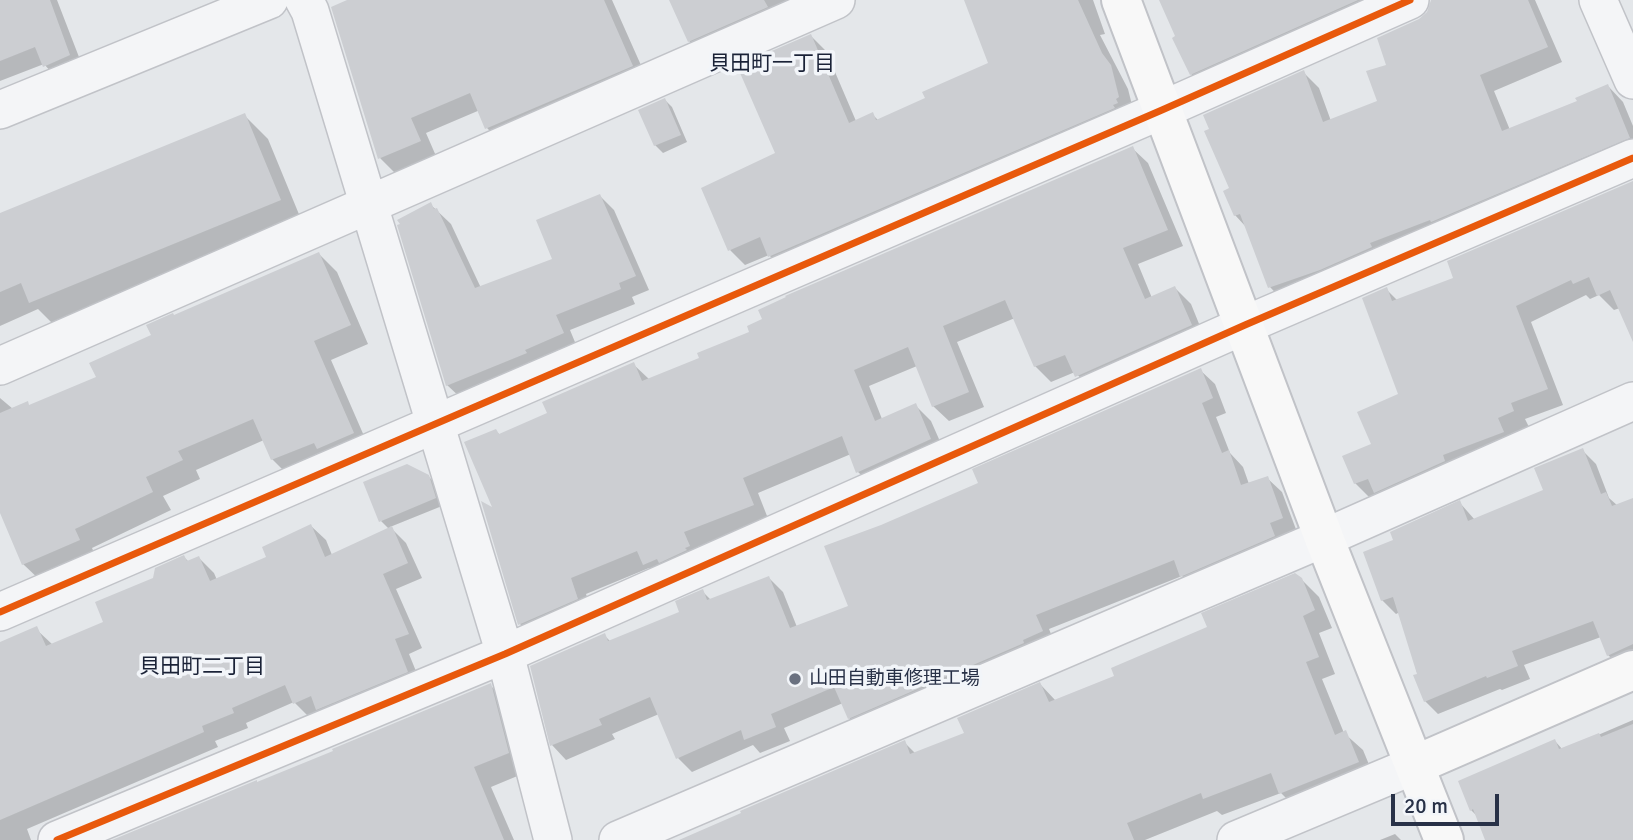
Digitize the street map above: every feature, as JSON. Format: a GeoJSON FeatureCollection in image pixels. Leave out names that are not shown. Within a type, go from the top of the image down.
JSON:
{"type":"FeatureCollection","features":[{"type":"Feature","properties":{"kind":"street"},"geometry":{"type":"LineString","coordinates":[[0,110],[269,0]]}},
{"type":"Feature","properties":{"kind":"street"},"geometry":{"type":"LineString","coordinates":[[304,0],[310,11],[505,654],[553,840]]}},
{"type":"Feature","properties":{"kind":"street"},"geometry":{"type":"LineString","coordinates":[[0,366],[836,0]]}},
{"type":"Feature","properties":{"kind":"street"},"geometry":{"type":"LineString","coordinates":[[1121,0],[1324,538],[1444,840]]}},
{"type":"Feature","properties":{"kind":"street"},"geometry":{"type":"LineString","coordinates":[[0,612],[1162,110],[1410,0]]}},
{"type":"Feature","properties":{"kind":"street"},"geometry":{"type":"LineString","coordinates":[[1598,0],[1633,80]]}},
{"type":"Feature","properties":{"kind":"street"},"geometry":{"type":"LineString","coordinates":[[57,840],[505,654],[1245,325],[1633,158]]}},
{"type":"Feature","properties":{"kind":"street"},"geometry":{"type":"LineString","coordinates":[[618,840],[1324,538],[1633,401]]}},
{"type":"Feature","properties":{"kind":"street"},"geometry":{"type":"LineString","coordinates":[[1236,840],[1633,670]]}},
{"type":"Feature","properties":{"kind":"building"},"geometry":{"type":"Polygon","coordinates":[[[0,0],[50,0],[70,55],[43,67],[35,47],[0,61],[0,0]]]}},
{"type":"Feature","properties":{"kind":"building"},"geometry":{"type":"Polygon","coordinates":[[[347,0],[604,0],[633,66],[485,129],[470,93],[411,118],[421,141],[378,159],[331,7],[347,0]]]}},
{"type":"Feature","properties":{"kind":"building"},"geometry":{"type":"Polygon","coordinates":[[[669,0],[764,0],[768,7],[688,42],[669,0]]]}},
{"type":"Feature","properties":{"kind":"building"},"geometry":{"type":"Polygon","coordinates":[[[964,0],[1078,0],[1102,53],[1111,65],[1119,97],[1116,99],[1118,103],[1113,105],[1115,108],[768,257],[760,237],[728,251],[701,188],[775,153],[737,66],[811,34],[849,123],[873,112],[876,120],[925,98],[922,92],[988,63],[964,0]]]}},
{"type":"Feature","properties":{"kind":"building"},"geometry":{"type":"Polygon","coordinates":[[[1159,0],[1358,0],[1190,75],[1172,38],[1175,36],[1159,0]]]}},
{"type":"Feature","properties":{"kind":"building"},"geometry":{"type":"Polygon","coordinates":[[[1431,0],[1528,0],[1548,47],[1480,75],[1502,131],[1577,101],[1575,98],[1608,84],[1630,138],[1431,222],[1430,220],[1370,243],[1372,247],[1320,270],[1268,288],[1240,214],[1234,216],[1223,191],[1229,188],[1204,131],[1209,129],[1203,115],[1304,70],[1323,122],[1377,101],[1366,71],[1386,65],[1377,38],[1419,19],[1427,12],[1431,0]]]}},
{"type":"Feature","properties":{"kind":"building"},"geometry":{"type":"Polygon","coordinates":[[[665,98],[681,135],[654,146],[638,110],[665,98]]]}},
{"type":"Feature","properties":{"kind":"building"},"geometry":{"type":"Polygon","coordinates":[[[245,113],[281,200],[29,303],[21,283],[0,292],[0,213],[245,113]]]}},
{"type":"Feature","properties":{"kind":"building"},"geometry":{"type":"Polygon","coordinates":[[[1133,146],[1168,230],[1123,248],[1145,299],[1175,286],[1192,325],[1075,377],[1065,355],[1034,367],[1005,300],[943,326],[969,392],[932,407],[908,347],[854,370],[875,421],[916,403],[931,439],[856,473],[842,436],[743,478],[754,505],[684,532],[690,546],[685,548],[687,550],[659,563],[657,559],[643,565],[637,551],[571,578],[578,599],[518,625],[481,501],[492,507],[464,442],[496,429],[499,434],[547,413],[542,402],[634,362],[642,381],[699,358],[697,353],[749,332],[747,326],[762,319],[758,310],[785,296],[1133,146]]]}},
{"type":"Feature","properties":{"kind":"building"},"geometry":{"type":"Polygon","coordinates":[[[1633,181],[1633,342],[1610,290],[1597,296],[1589,277],[1573,284],[1571,280],[1516,306],[1548,389],[1511,403],[1514,411],[1498,418],[1504,432],[1443,455],[1445,461],[1374,493],[1368,479],[1354,484],[1342,456],[1371,444],[1357,412],[1398,394],[1362,298],[1387,287],[1392,301],[1453,278],[1447,261],[1633,181]]]}},
{"type":"Feature","properties":{"kind":"building"},"geometry":{"type":"Polygon","coordinates":[[[600,194],[636,276],[619,283],[621,289],[556,315],[564,333],[525,350],[527,353],[446,386],[397,220],[431,202],[434,209],[437,208],[475,288],[552,259],[536,220],[600,194]]]}},
{"type":"Feature","properties":{"kind":"building"},"geometry":{"type":"Polygon","coordinates":[[[319,252],[351,325],[314,341],[354,433],[317,449],[314,443],[271,460],[253,419],[178,451],[183,460],[146,477],[153,492],[75,529],[80,540],[22,565],[0,513],[0,413],[28,401],[29,405],[96,377],[89,363],[151,335],[146,325],[319,252]]]}},
{"type":"Feature","properties":{"kind":"building"},"geometry":{"type":"Polygon","coordinates":[[[1201,368],[1213,398],[1202,403],[1222,453],[1229,450],[1241,485],[1268,476],[1283,518],[1270,523],[1275,536],[1180,577],[1174,560],[1036,615],[1043,631],[1023,640],[1024,643],[848,719],[834,687],[771,714],[776,727],[744,740],[741,730],[676,759],[650,697],[599,719],[602,725],[550,746],[530,666],[605,633],[608,641],[679,612],[675,601],[703,589],[707,600],[769,576],[790,628],[848,606],[824,546],[881,525],[978,483],[972,469],[1201,368]]]}},
{"type":"Feature","properties":{"kind":"building"},"geometry":{"type":"Polygon","coordinates":[[[1583,448],[1601,494],[1606,492],[1612,506],[1633,498],[1633,644],[1607,656],[1593,621],[1512,651],[1518,666],[1487,678],[1486,676],[1424,702],[1413,675],[1417,674],[1393,597],[1381,601],[1363,552],[1393,540],[1390,532],[1460,500],[1468,521],[1543,490],[1534,468],[1583,448]]]}},
{"type":"Feature","properties":{"kind":"building"},"geometry":{"type":"Polygon","coordinates":[[[407,464],[429,475],[436,498],[379,522],[363,482],[407,464]]]}},
{"type":"Feature","properties":{"kind":"building"},"geometry":{"type":"Polygon","coordinates":[[[311,524],[325,557],[392,526],[408,563],[383,574],[409,634],[395,639],[408,672],[316,710],[311,696],[293,704],[285,685],[232,708],[234,713],[202,726],[204,732],[0,820],[0,642],[37,626],[46,646],[103,622],[95,602],[153,578],[155,568],[184,555],[187,561],[199,556],[210,581],[266,557],[262,547],[311,524]]]}},
{"type":"Feature","properties":{"kind":"building"},"geometry":{"type":"Polygon","coordinates":[[[1295,573],[1302,578],[1315,610],[1303,616],[1319,657],[1306,662],[1335,735],[1346,730],[1359,762],[1279,794],[1271,773],[1203,799],[1201,793],[1127,823],[1134,840],[679,840],[905,740],[910,754],[964,733],[957,718],[1040,682],[1049,702],[1114,676],[1111,668],[1207,627],[1201,613],[1295,573]]]}},
{"type":"Feature","properties":{"kind":"building"},"geometry":{"type":"Polygon","coordinates":[[[491,683],[509,753],[474,767],[504,840],[112,840],[333,751],[332,749],[491,683]]]}},
{"type":"Feature","properties":{"kind":"building"},"geometry":{"type":"Polygon","coordinates":[[[1633,724],[1633,840],[1485,840],[1458,781],[1555,739],[1559,749],[1599,733],[1601,737],[1633,724]]]}},
{"type":"Feature","properties":{"kind":"cycle path"},"geometry":{"type":"LineString","coordinates":[[0,612],[1162,110],[1410,0]]}},
{"type":"Feature","properties":{"kind":"cycle path"},"geometry":{"type":"LineString","coordinates":[[57,840],[505,654],[1245,325],[1633,158]]}},
{"type":"Feature","properties":{"kind":"place","name":"山田自動車修理工場"},"geometry":{"type":"Point","coordinates":[795,679]}},
{"type":"Feature","properties":{"kind":"district","name":"貝田町一丁目"},"geometry":{"type":"Point","coordinates":[772,64]}},
{"type":"Feature","properties":{"kind":"district","name":"貝田町二丁目"},"geometry":{"type":"Point","coordinates":[202,667]}}]}
